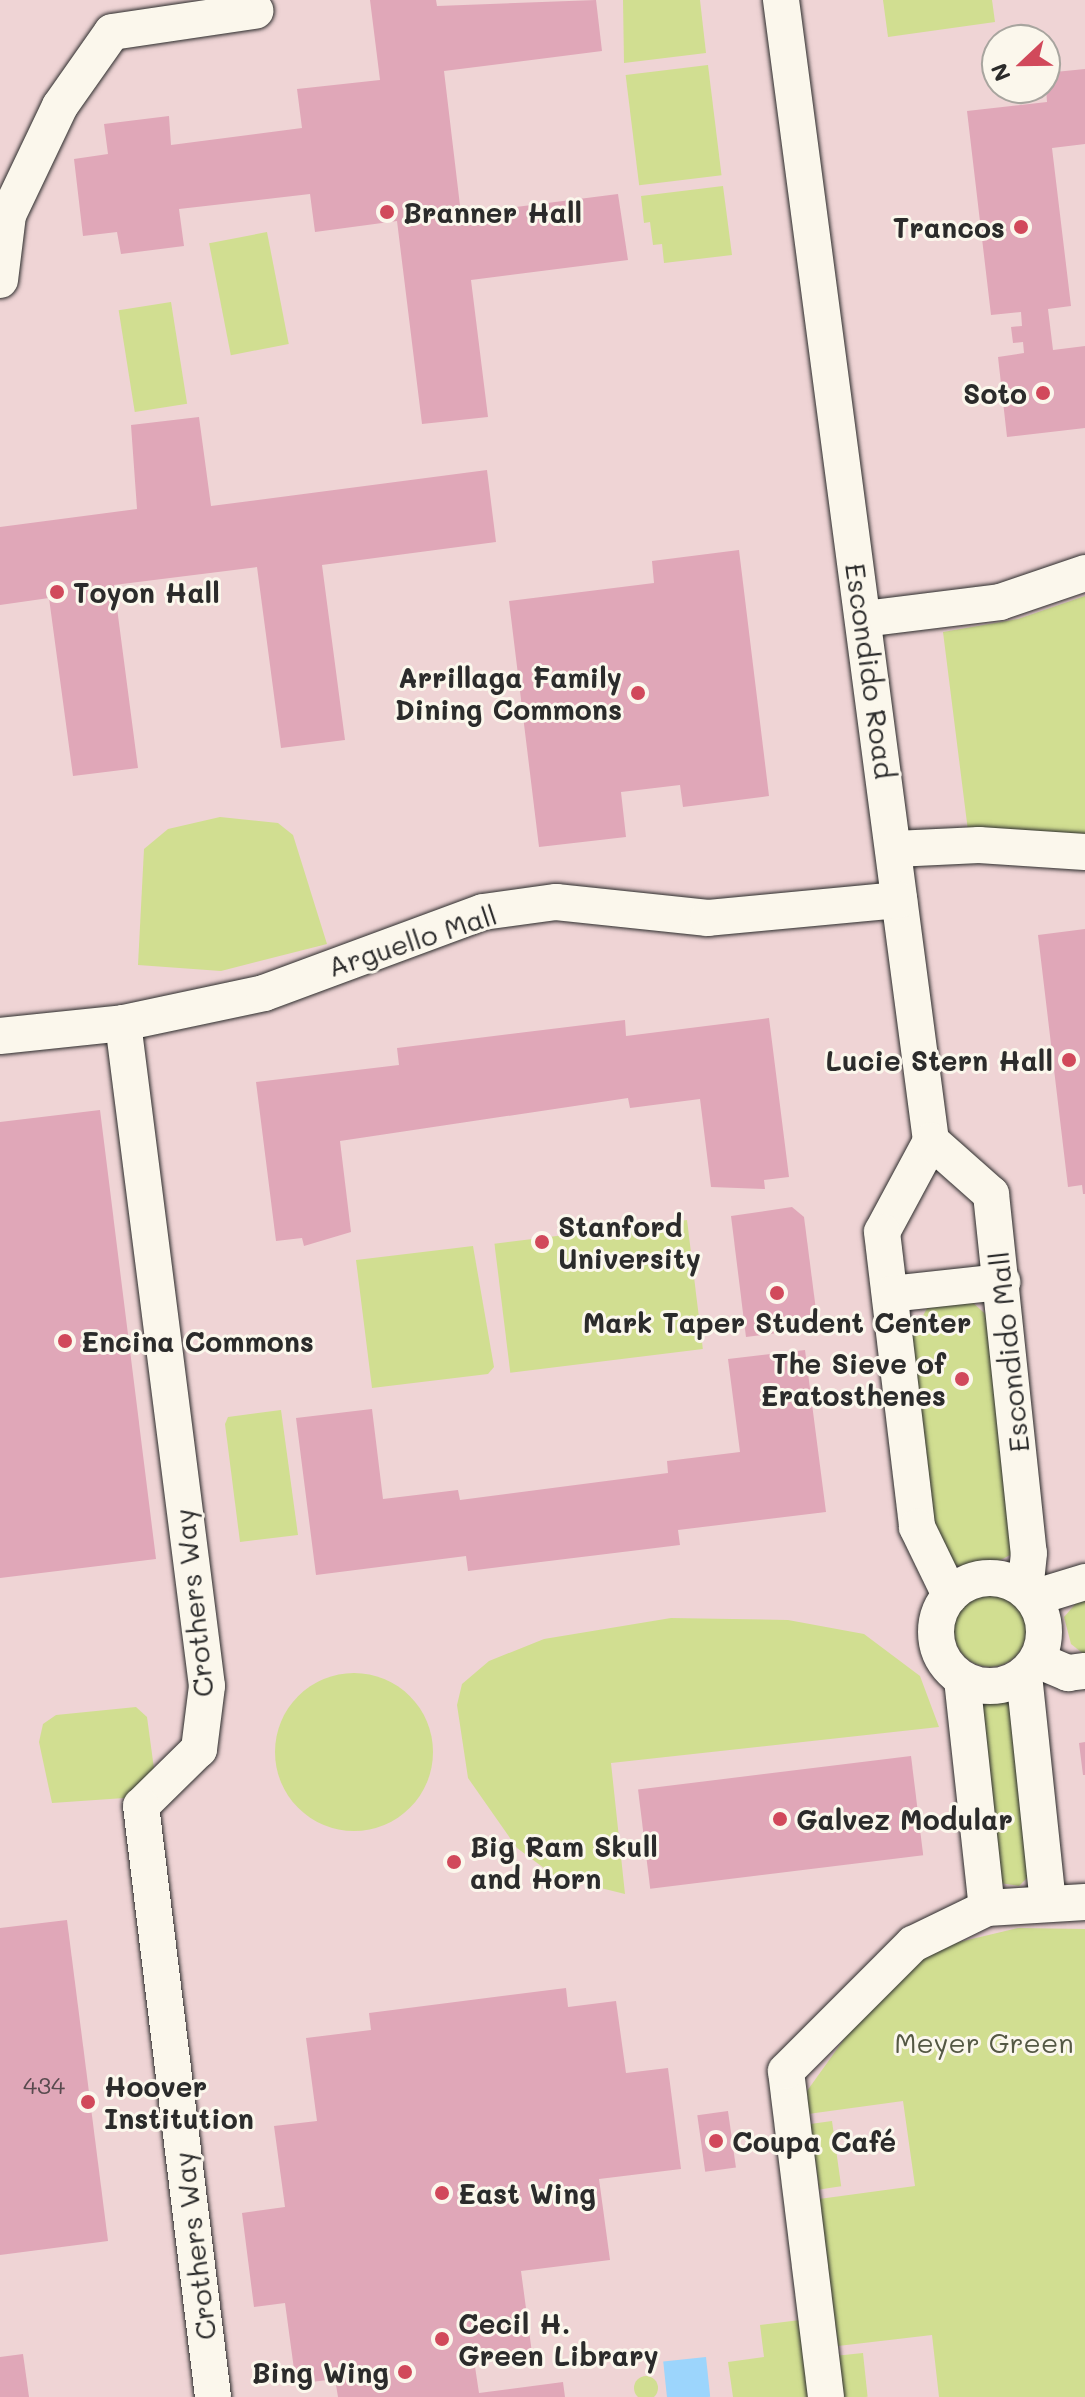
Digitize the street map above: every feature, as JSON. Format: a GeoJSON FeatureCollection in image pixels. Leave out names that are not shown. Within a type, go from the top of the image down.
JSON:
{"type":"FeatureCollection","features":[{"type":"Feature","properties":{"kind":"street","name":"Escondido Road"},"geometry":{"type":"LineString","coordinates":[[781,0],[931,1141]]}},
{"type":"Feature","properties":{"kind":"street"},"geometry":{"type":"LineString","coordinates":[[0,280],[8,215],[60,106],[112,32],[255,11]]}},
{"type":"Feature","properties":{"kind":"street"},"geometry":{"type":"LineString","coordinates":[[864,619],[1000,602],[1085,573]]}},
{"type":"Feature","properties":{"kind":"street"},"geometry":{"type":"LineString","coordinates":[[895,849],[979,845],[1085,852]]}},
{"type":"Feature","properties":{"kind":"street","name":"Arguello Mall"},"geometry":{"type":"LineString","coordinates":[[0,1036],[123,1023],[264,993],[483,912],[556,902],[708,918],[899,900]]}},
{"type":"Feature","properties":{"kind":"street","name":"Crothers Way"},"geometry":{"type":"LineString","coordinates":[[123,1023],[207,1686],[199,1749],[141,1806],[213,2397]]}},
{"type":"Feature","properties":{"kind":"street"},"geometry":{"type":"LineString","coordinates":[[931,1141],[882,1232],[917,1527],[950,1595]]}},
{"type":"Feature","properties":{"kind":"street","name":"Escondido Mall"},"geometry":{"type":"LineString","coordinates":[[931,1141],[991,1194],[1029,1553],[1029,1594]]}},
{"type":"Feature","properties":{"kind":"street"},"geometry":{"type":"LineString","coordinates":[[891,1294],[1002,1282]]}},
{"type":"Feature","properties":{"kind":"street"},"geometry":{"type":"LineString","coordinates":[[1085,1582],[1029,1594],[986,1577],[950,1595],[936,1634],[943,1660],[962,1679],[993,1686],[1030,1667],[1068,1673],[1085,1671]]}},
{"type":"Feature","properties":{"kind":"street"},"geometry":{"type":"LineString","coordinates":[[1029,1594],[1044,1627],[1030,1667],[1048,1903]]}},
{"type":"Feature","properties":{"kind":"street"},"geometry":{"type":"LineString","coordinates":[[962,1679],[987,1908]]}},
{"type":"Feature","properties":{"kind":"street"},"geometry":{"type":"LineString","coordinates":[[826,2397],[786,2071],[913,1944],[987,1908],[1085,1902]]}},
{"type":"Feature","properties":{"kind":"shaded area","name":"Stanford University"},"geometry":{"type":"Polygon","coordinates":[[[0,0],[1085,0],[1085,2397],[0,2397],[0,0]]]}},
{"type":"Feature","properties":{"kind":"green space"},"geometry":{"type":"Polygon","coordinates":[[[623,0],[700,0],[706,53],[624,63],[623,0]]]}},
{"type":"Feature","properties":{"kind":"green space"},"geometry":{"type":"Polygon","coordinates":[[[883,0],[992,0],[995,22],[888,37],[883,0]]]}},
{"type":"Feature","properties":{"kind":"green space"},"geometry":{"type":"Polygon","coordinates":[[[708,65],[722,175],[639,185],[626,75],[708,65]]]}},
{"type":"Feature","properties":{"kind":"green space"},"geometry":{"type":"Polygon","coordinates":[[[723,186],[732,255],[664,263],[662,244],[653,245],[650,222],[644,223],[641,196],[723,186]]]}},
{"type":"Feature","properties":{"kind":"green space"},"geometry":{"type":"Polygon","coordinates":[[[267,232],[289,344],[231,355],[209,243],[267,232]]]}},
{"type":"Feature","properties":{"kind":"green space"},"geometry":{"type":"Polygon","coordinates":[[[171,302],[187,404],[135,412],[119,310],[171,302]]]}},
{"type":"Feature","properties":{"kind":"green space"},"geometry":{"type":"Polygon","coordinates":[[[1085,596],[1085,845],[1005,829],[968,831],[943,632],[1018,619],[1085,596]]]}},
{"type":"Feature","properties":{"kind":"green space"},"geometry":{"type":"Polygon","coordinates":[[[220,817],[278,823],[293,835],[327,944],[221,971],[138,965],[144,849],[168,829],[220,817]]]}},
{"type":"Feature","properties":{"kind":"green space"},"geometry":{"type":"Polygon","coordinates":[[[687,1220],[703,1349],[510,1373],[494,1244],[687,1220]]]}},
{"type":"Feature","properties":{"kind":"green space"},"geometry":{"type":"Polygon","coordinates":[[[473,1246],[494,1367],[488,1374],[372,1388],[356,1260],[473,1246]]]}},
{"type":"Feature","properties":{"kind":"green space"},"geometry":{"type":"Polygon","coordinates":[[[971,1301],[992,1320],[1016,1552],[979,1571],[955,1565],[937,1546],[910,1341],[927,1308],[971,1301]]]}},
{"type":"Feature","properties":{"kind":"green space"},"geometry":{"type":"Polygon","coordinates":[[[281,1410],[298,1535],[240,1542],[225,1424],[228,1417],[281,1410]]]}},
{"type":"Feature","properties":{"kind":"green space"},"geometry":{"type":"Polygon","coordinates":[[[1085,1593],[1085,1655],[1071,1644],[1064,1617],[1085,1593]]]}},
{"type":"Feature","properties":{"kind":"green space"},"geometry":{"type":"Polygon","coordinates":[[[990,1595],[1016,1605],[1026,1631],[1016,1657],[990,1667],[964,1657],[954,1631],[964,1605],[990,1595]]]}},
{"type":"Feature","properties":{"kind":"green space"},"geometry":{"type":"Polygon","coordinates":[[[671,1618],[788,1620],[864,1634],[920,1676],[939,1727],[611,1763],[625,1894],[556,1877],[517,1848],[468,1778],[457,1705],[462,1684],[489,1661],[544,1639],[671,1618]]]}},
{"type":"Feature","properties":{"kind":"green space"},"geometry":{"type":"Polygon","coordinates":[[[354,1673],[384,1679],[410,1696],[427,1722],[433,1752],[427,1782],[410,1808],[384,1825],[354,1831],[324,1825],[298,1808],[281,1782],[275,1752],[281,1722],[298,1696],[324,1679],[354,1673]]]}},
{"type":"Feature","properties":{"kind":"green space"},"geometry":{"type":"Polygon","coordinates":[[[992,1691],[1009,1697],[1032,1873],[1019,1886],[1000,1883],[977,1701],[992,1691]]]}},
{"type":"Feature","properties":{"kind":"green space"},"geometry":{"type":"Polygon","coordinates":[[[136,1707],[147,1717],[155,1776],[139,1797],[52,1803],[39,1742],[43,1724],[56,1715],[136,1707]]]}},
{"type":"Feature","properties":{"kind":"green space","name":"Meyer Green"},"geometry":{"type":"Polygon","coordinates":[[[1018,1928],[1085,1929],[1085,2397],[939,2397],[932,2335],[838,2346],[819,2199],[915,2186],[903,2101],[808,2114],[807,2091],[890,1975],[955,1943],[1018,1928]]]}},
{"type":"Feature","properties":{"kind":"green space"},"geometry":{"type":"Polygon","coordinates":[[[832,2121],[841,2186],[819,2189],[810,2124],[832,2121]]]}},
{"type":"Feature","properties":{"kind":"green space"},"geometry":{"type":"Polygon","coordinates":[[[800,2320],[810,2397],[733,2397],[728,2362],[764,2357],[760,2325],[800,2320]]]}},
{"type":"Feature","properties":{"kind":"green space"},"geometry":{"type":"Polygon","coordinates":[[[863,2353],[868,2397],[843,2397],[839,2356],[863,2353]]]}},
{"type":"Feature","properties":{"kind":"green space"},"geometry":{"type":"Polygon","coordinates":[[[646,2376],[657,2383],[658,2388],[651,2399],[646,2400],[635,2393],[634,2388],[641,2377],[646,2376]]]}},
{"type":"Feature","properties":{"kind":"water"},"geometry":{"type":"Polygon","coordinates":[[[706,2357],[710,2397],[667,2397],[663,2361],[706,2357]]]}},
{"type":"Feature","properties":{"kind":"building","name":"Branner Hall"},"geometry":{"type":"Polygon","coordinates":[[[370,0],[436,0],[437,6],[596,0],[602,51],[444,71],[461,214],[618,194],[628,260],[471,280],[488,417],[422,424],[397,221],[315,232],[310,194],[179,209],[184,246],[121,254],[117,232],[83,236],[74,159],[108,154],[104,124],[169,116],[171,145],[302,128],[297,89],[380,80],[370,0]]]}},
{"type":"Feature","properties":{"kind":"building","name":"Trancos"},"geometry":{"type":"Polygon","coordinates":[[[1085,69],[1085,144],[1052,148],[1071,306],[1048,309],[1053,350],[1085,346],[1085,428],[1007,437],[998,357],[1024,353],[1023,342],[1013,343],[1011,327],[1022,326],[1021,312],[991,315],[967,111],[1061,104],[1061,71],[1085,69]]]}},
{"type":"Feature","properties":{"kind":"building","name":"Toyon Hall"},"geometry":{"type":"Polygon","coordinates":[[[199,417],[211,506],[487,470],[496,542],[322,565],[345,740],[281,748],[257,567],[114,585],[138,768],[73,776],[49,598],[0,605],[0,527],[137,509],[131,425],[199,417]]]}},
{"type":"Feature","properties":{"kind":"building","name":"Arrillaga Family Dining Commons"},"geometry":{"type":"Polygon","coordinates":[[[739,550],[769,796],[683,807],[680,785],[621,792],[626,837],[539,847],[509,601],[654,583],[652,561],[739,550]]]}},
{"type":"Feature","properties":{"kind":"building","name":"Lucie Stern Hall"},"geometry":{"type":"Polygon","coordinates":[[[1085,929],[1083,1194],[1082,1185],[1068,1187],[1038,935],[1085,929]]]}},
{"type":"Feature","properties":{"kind":"building"},"geometry":{"type":"Polygon","coordinates":[[[769,1018],[789,1177],[764,1180],[765,1189],[711,1187],[700,1099],[630,1108],[628,1098],[340,1141],[351,1232],[304,1246],[302,1238],[276,1241],[256,1082],[399,1065],[397,1048],[625,1020],[626,1036],[769,1018]]]}},
{"type":"Feature","properties":{"kind":"building","name":"Encina Commons"},"geometry":{"type":"Polygon","coordinates":[[[100,1110],[156,1559],[0,1578],[0,1122],[100,1110]]]}},
{"type":"Feature","properties":{"kind":"building","name":"Mark Taper Student Center"},"geometry":{"type":"Polygon","coordinates":[[[792,1207],[804,1217],[817,1318],[807,1329],[746,1337],[731,1216],[792,1207]]]}},
{"type":"Feature","properties":{"kind":"building"},"geometry":{"type":"Polygon","coordinates":[[[805,1350],[826,1512],[678,1530],[680,1545],[468,1571],[466,1556],[316,1575],[296,1418],[372,1409],[383,1499],[458,1490],[460,1500],[668,1473],[667,1461],[740,1452],[728,1359],[805,1350]]]}},
{"type":"Feature","properties":{"kind":"building"},"geometry":{"type":"Polygon","coordinates":[[[1085,1742],[1085,1775],[1083,1775],[1079,1743],[1085,1742]]]}},
{"type":"Feature","properties":{"kind":"building","name":"Galvez Modular"},"geometry":{"type":"Polygon","coordinates":[[[911,1756],[923,1855],[650,1889],[638,1790],[911,1756]]]}},
{"type":"Feature","properties":{"kind":"building"},"geometry":{"type":"Polygon","coordinates":[[[67,1920],[108,2241],[0,2255],[0,1928],[67,1920]]]}},
{"type":"Feature","properties":{"kind":"building","name":"East Wing"},"geometry":{"type":"Polygon","coordinates":[[[566,1988],[568,2007],[616,2001],[626,2073],[668,2068],[681,2169],[599,2179],[610,2260],[521,2271],[532,2353],[474,2360],[479,2393],[563,2382],[565,2397],[338,2397],[335,2379],[296,2384],[285,2303],[254,2307],[242,2213],[285,2207],[274,2126],[317,2121],[306,2038],[371,2030],[369,2013],[566,1988]]]}},
{"type":"Feature","properties":{"kind":"building","name":"Coupa Café"},"geometry":{"type":"Polygon","coordinates":[[[728,2111],[736,2167],[705,2172],[697,2115],[728,2111]]]}},
{"type":"Feature","properties":{"kind":"building"},"geometry":{"type":"Polygon","coordinates":[[[23,2354],[29,2397],[0,2397],[0,2357],[23,2354]]]}},
{"type":"Feature","properties":{"kind":"place","name":"Branner Hall"},"geometry":{"type":"Point","coordinates":[387,212]}},
{"type":"Feature","properties":{"kind":"place","name":"Trancos"},"geometry":{"type":"Point","coordinates":[1021,227]}},
{"type":"Feature","properties":{"kind":"place","name":"Soto"},"geometry":{"type":"Point","coordinates":[1043,393]}},
{"type":"Feature","properties":{"kind":"place","name":"Toyon Hall"},"geometry":{"type":"Point","coordinates":[57,592]}},
{"type":"Feature","properties":{"kind":"place","name":"Arrillaga Family Dining Commons"},"geometry":{"type":"Point","coordinates":[638,693]}},
{"type":"Feature","properties":{"kind":"place","name":"Lucie Stern Hall"},"geometry":{"type":"Point","coordinates":[1069,1060]}},
{"type":"Feature","properties":{"kind":"place","name":"Stanford University"},"geometry":{"type":"Point","coordinates":[542,1242]}},
{"type":"Feature","properties":{"kind":"place","name":"Mark Taper Student Center"},"geometry":{"type":"Point","coordinates":[777,1293]}},
{"type":"Feature","properties":{"kind":"place","name":"Encina Commons"},"geometry":{"type":"Point","coordinates":[65,1341]}},
{"type":"Feature","properties":{"kind":"place","name":"The Sieve of Eratosthenes"},"geometry":{"type":"Point","coordinates":[962,1379]}},
{"type":"Feature","properties":{"kind":"place","name":"Galvez Modular"},"geometry":{"type":"Point","coordinates":[780,1819]}},
{"type":"Feature","properties":{"kind":"place","name":"Big Ram Skull and Horn"},"geometry":{"type":"Point","coordinates":[454,1862]}},
{"type":"Feature","properties":{"kind":"place","name":"Hoover Institution"},"geometry":{"type":"Point","coordinates":[88,2102]}},
{"type":"Feature","properties":{"kind":"place","name":"Coupa Café"},"geometry":{"type":"Point","coordinates":[716,2141]}},
{"type":"Feature","properties":{"kind":"place","name":"East Wing"},"geometry":{"type":"Point","coordinates":[442,2193]}},
{"type":"Feature","properties":{"kind":"place","name":"Cecil H. Green Library"},"geometry":{"type":"Point","coordinates":[442,2339]}},
{"type":"Feature","properties":{"kind":"place","name":"Bing Wing"},"geometry":{"type":"Point","coordinates":[405,2372]}}]}
